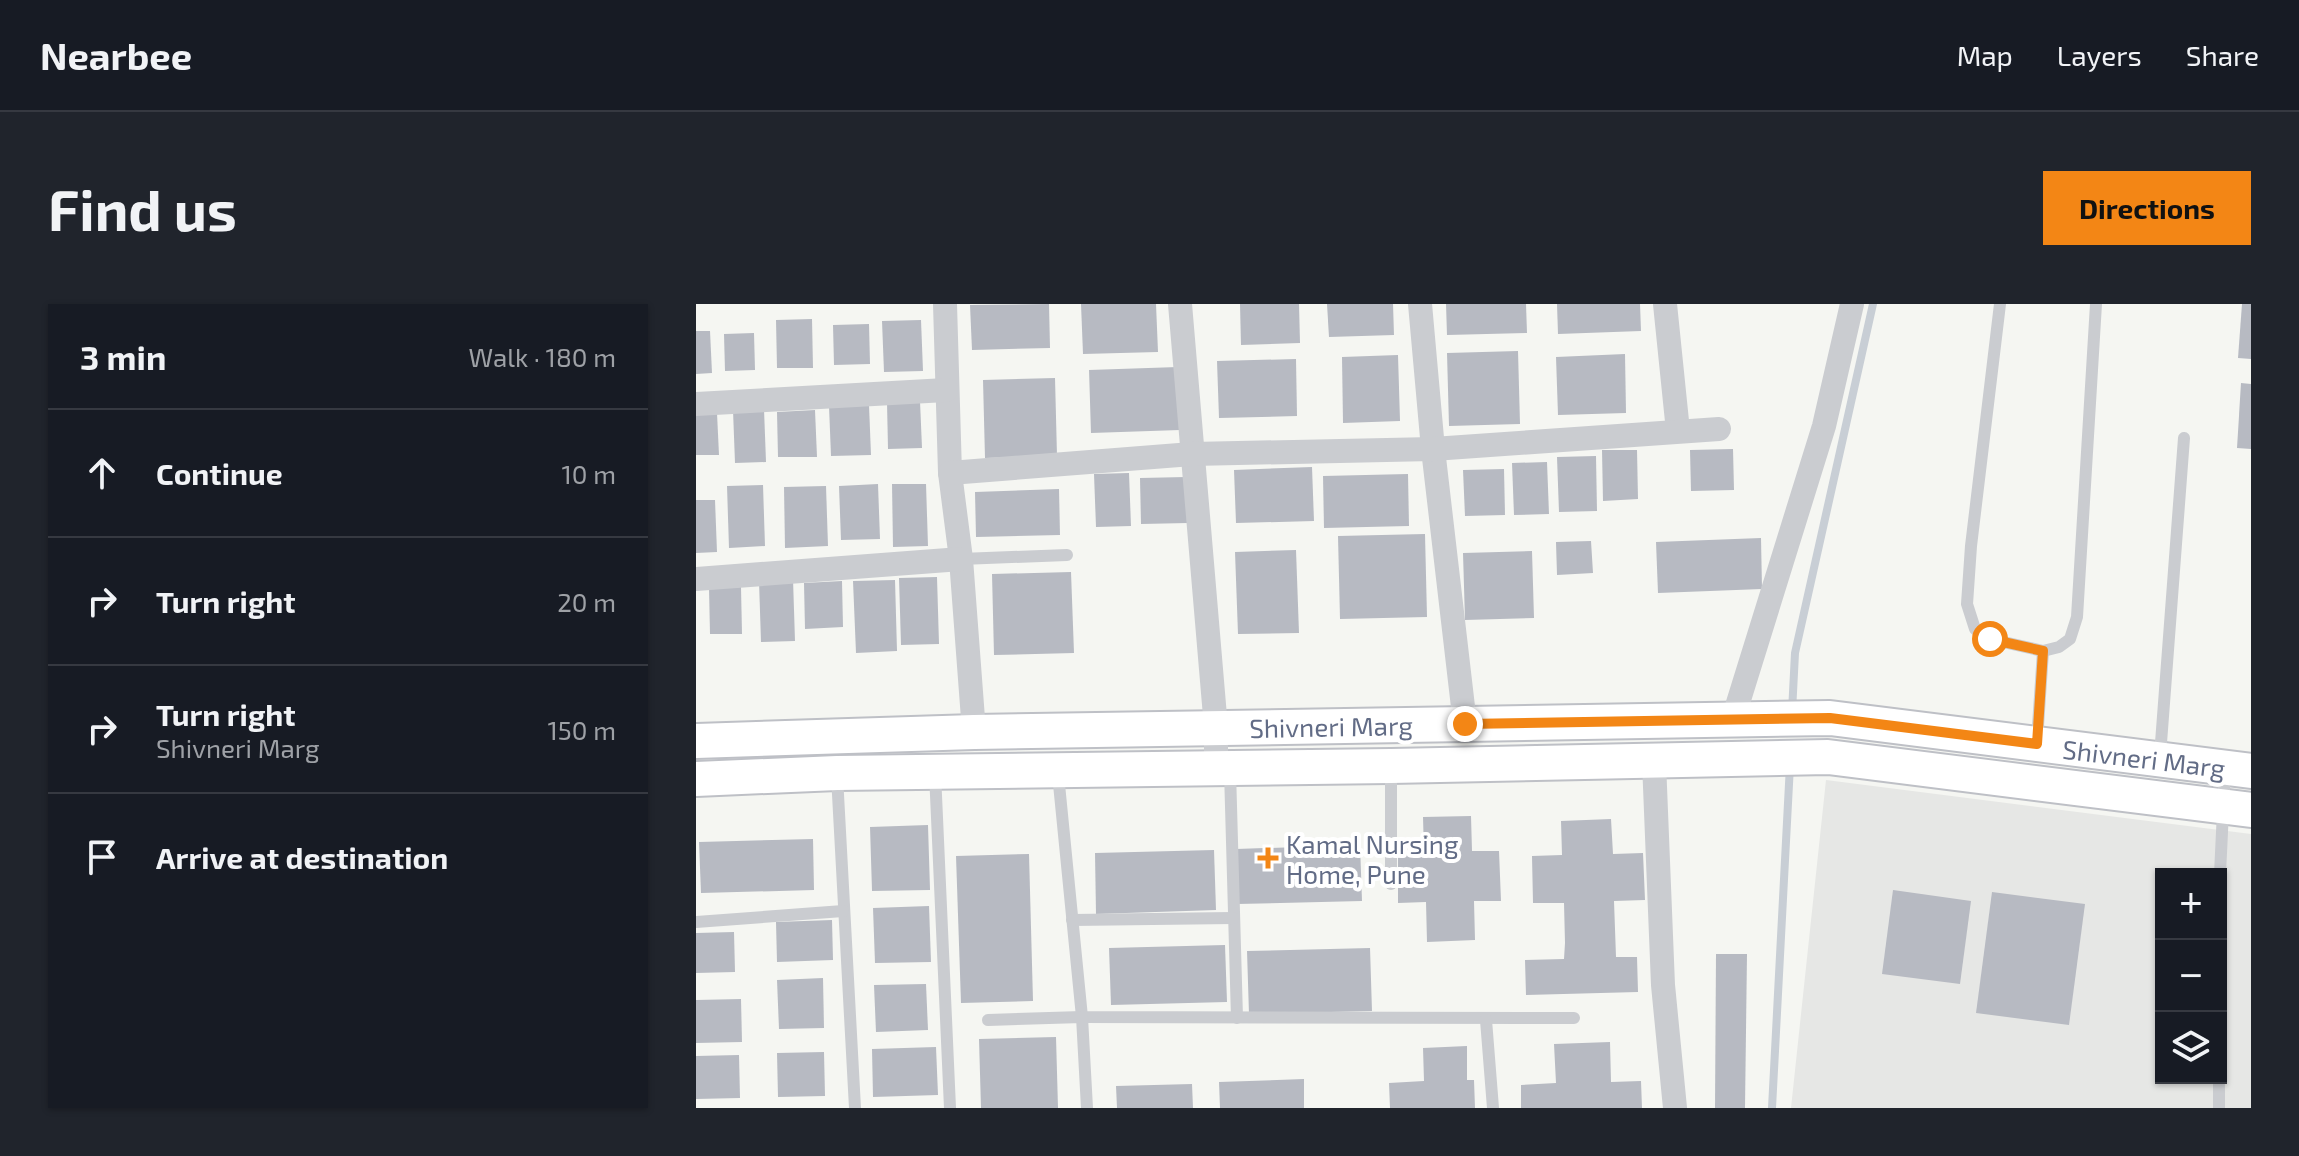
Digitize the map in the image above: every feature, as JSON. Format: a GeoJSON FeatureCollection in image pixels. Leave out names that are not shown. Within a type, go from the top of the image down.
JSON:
{"type":"FeatureCollection","features":[{"type":"Feature","properties":{"kind":"main road","name":"Shivneri Marg"},"geometry":{"type":"LineString","coordinates":[[696,741],[974,732],[1830,718],[2238,769]]}},
{"type":"Feature","properties":{"kind":"main road","name":"Shivneri Marg"},"geometry":{"type":"LineString","coordinates":[[696,779],[837,773],[1828,757],[2237,808]]}},
{"type":"Feature","properties":{"kind":"street"},"geometry":{"type":"LineString","coordinates":[[945,304],[950,473],[961,559],[974,732]]}},
{"type":"Feature","properties":{"kind":"street"},"geometry":{"type":"LineString","coordinates":[[1180,304],[1216,728],[1223,768]]}},
{"type":"Feature","properties":{"kind":"street"},"geometry":{"type":"LineString","coordinates":[[1420,304],[1433,449],[1465,724]]}},
{"type":"Feature","properties":{"kind":"street"},"geometry":{"type":"LineString","coordinates":[[1665,304],[1678,431]]}},
{"type":"Feature","properties":{"kind":"street"},"geometry":{"type":"LineString","coordinates":[[1746,719],[1824,426],[1852,304]]}},
{"type":"Feature","properties":{"kind":"street"},"geometry":{"type":"LineString","coordinates":[[696,404],[946,390]]}},
{"type":"Feature","properties":{"kind":"street"},"geometry":{"type":"LineString","coordinates":[[950,473],[1192,454],[1433,449],[1719,429]]}},
{"type":"Feature","properties":{"kind":"street"},"geometry":{"type":"LineString","coordinates":[[696,579],[961,559]]}},
{"type":"Feature","properties":{"kind":"street"},"geometry":{"type":"LineString","coordinates":[[833,736],[837,773]]}},
{"type":"Feature","properties":{"kind":"street"},"geometry":{"type":"LineString","coordinates":[[1654,762],[1663,985],[1675,1108]]}},
{"type":"Feature","properties":{"kind":"lane"},"geometry":{"type":"LineString","coordinates":[[2000,304],[1967,604],[1975,629],[1990,639],[2043,651],[2059,647],[2070,639],[2077,617],[2096,304]]}},
{"type":"Feature","properties":{"kind":"lane"},"geometry":{"type":"LineString","coordinates":[[2160,760],[2184,438]]}},
{"type":"Feature","properties":{"kind":"lane"},"geometry":{"type":"LineString","coordinates":[[961,559],[1067,555]]}},
{"type":"Feature","properties":{"kind":"lane"},"geometry":{"type":"LineString","coordinates":[[2037,744],[2043,651]]}},
{"type":"Feature","properties":{"kind":"lane"},"geometry":{"type":"LineString","coordinates":[[1391,766],[1391,884]]}},
{"type":"Feature","properties":{"kind":"lane"},"geometry":{"type":"LineString","coordinates":[[1223,768],[1237,1018]]}},
{"type":"Feature","properties":{"kind":"lane"},"geometry":{"type":"LineString","coordinates":[[2222,868],[2237,808],[2238,769]]}},
{"type":"Feature","properties":{"kind":"lane"},"geometry":{"type":"LineString","coordinates":[[1058,771],[1082,1017],[1087,1108]]}},
{"type":"Feature","properties":{"kind":"lane"},"geometry":{"type":"LineString","coordinates":[[837,773],[855,1108]]}},
{"type":"Feature","properties":{"kind":"lane"},"geometry":{"type":"LineString","coordinates":[[935,773],[950,1108]]}},
{"type":"Feature","properties":{"kind":"lane"},"geometry":{"type":"LineString","coordinates":[[696,922],[843,911]]}},
{"type":"Feature","properties":{"kind":"lane"},"geometry":{"type":"LineString","coordinates":[[1072,920],[1233,918]]}},
{"type":"Feature","properties":{"kind":"lane"},"geometry":{"type":"LineString","coordinates":[[988,1020],[1082,1017],[1574,1018]]}},
{"type":"Feature","properties":{"kind":"lane"},"geometry":{"type":"LineString","coordinates":[[1486,1020],[1493,1108]]}},
{"type":"Feature","properties":{"kind":"lane"},"geometry":{"type":"LineString","coordinates":[[2219,1084],[2219,1108]]}},
{"type":"Feature","properties":{"kind":"shaded area"},"geometry":{"type":"Polygon","coordinates":[[[1826,780],[2251,834],[2251,1108],[1791,1108],[1826,780]]]}},
{"type":"Feature","properties":{"kind":"building"},"geometry":{"type":"Polygon","coordinates":[[[1049,304],[1050,348],[972,350],[970,305],[1049,304]]]}},
{"type":"Feature","properties":{"kind":"building"},"geometry":{"type":"Polygon","coordinates":[[[1081,304],[1156,304],[1158,352],[1083,354],[1081,304]]]}},
{"type":"Feature","properties":{"kind":"building"},"geometry":{"type":"Polygon","coordinates":[[[1240,304],[1299,304],[1300,343],[1241,345],[1240,304]]]}},
{"type":"Feature","properties":{"kind":"building"},"geometry":{"type":"Polygon","coordinates":[[[1327,304],[1393,304],[1394,335],[1329,337],[1327,304]]]}},
{"type":"Feature","properties":{"kind":"building"},"geometry":{"type":"Polygon","coordinates":[[[1446,304],[1526,304],[1527,333],[1447,335],[1446,304]]]}},
{"type":"Feature","properties":{"kind":"building"},"geometry":{"type":"Polygon","coordinates":[[[1557,304],[1640,304],[1641,331],[1558,334],[1557,304]]]}},
{"type":"Feature","properties":{"kind":"building"},"geometry":{"type":"Polygon","coordinates":[[[2242,304],[2251,304],[2251,359],[2238,358],[2242,304]]]}},
{"type":"Feature","properties":{"kind":"building"},"geometry":{"type":"Polygon","coordinates":[[[812,319],[813,368],[777,368],[776,320],[812,319]]]}},
{"type":"Feature","properties":{"kind":"building"},"geometry":{"type":"Polygon","coordinates":[[[921,320],[923,371],[884,372],[882,321],[921,320]]]}},
{"type":"Feature","properties":{"kind":"building"},"geometry":{"type":"Polygon","coordinates":[[[869,324],[870,364],[834,365],[833,325],[869,324]]]}},
{"type":"Feature","properties":{"kind":"building"},"geometry":{"type":"Polygon","coordinates":[[[696,331],[710,331],[712,373],[696,374],[696,331]]]}},
{"type":"Feature","properties":{"kind":"building"},"geometry":{"type":"Polygon","coordinates":[[[754,333],[755,370],[725,371],[724,334],[754,333]]]}},
{"type":"Feature","properties":{"kind":"building"},"geometry":{"type":"Polygon","coordinates":[[[1518,351],[1520,424],[1449,426],[1447,353],[1518,351]]]}},
{"type":"Feature","properties":{"kind":"building"},"geometry":{"type":"Polygon","coordinates":[[[1625,354],[1626,413],[1558,415],[1556,357],[1625,354]]]}},
{"type":"Feature","properties":{"kind":"building"},"geometry":{"type":"Polygon","coordinates":[[[1398,355],[1400,421],[1343,423],[1342,357],[1398,355]]]}},
{"type":"Feature","properties":{"kind":"building"},"geometry":{"type":"Polygon","coordinates":[[[1296,359],[1297,416],[1219,418],[1217,361],[1296,359]]]}},
{"type":"Feature","properties":{"kind":"building"},"geometry":{"type":"Polygon","coordinates":[[[1178,367],[1180,430],[1091,433],[1089,370],[1178,367]]]}},
{"type":"Feature","properties":{"kind":"building"},"geometry":{"type":"Polygon","coordinates":[[[1055,378],[1057,456],[985,458],[983,380],[1055,378]]]}},
{"type":"Feature","properties":{"kind":"building"},"geometry":{"type":"Polygon","coordinates":[[[2241,383],[2251,384],[2251,449],[2237,448],[2241,383]]]}},
{"type":"Feature","properties":{"kind":"building"},"geometry":{"type":"Polygon","coordinates":[[[920,401],[922,448],[888,449],[887,402],[920,401]]]}},
{"type":"Feature","properties":{"kind":"building"},"geometry":{"type":"Polygon","coordinates":[[[869,405],[871,455],[831,456],[829,406],[869,405]]]}},
{"type":"Feature","properties":{"kind":"building"},"geometry":{"type":"Polygon","coordinates":[[[764,409],[766,462],[735,463],[733,410],[764,409]]]}},
{"type":"Feature","properties":{"kind":"building"},"geometry":{"type":"Polygon","coordinates":[[[815,410],[817,457],[778,457],[777,412],[815,410]]]}},
{"type":"Feature","properties":{"kind":"building"},"geometry":{"type":"Polygon","coordinates":[[[696,413],[717,413],[719,455],[696,455],[696,413]]]}},
{"type":"Feature","properties":{"kind":"building"},"geometry":{"type":"Polygon","coordinates":[[[1733,449],[1734,490],[1691,491],[1690,450],[1733,449]]]}},
{"type":"Feature","properties":{"kind":"building"},"geometry":{"type":"Polygon","coordinates":[[[1602,450],[1637,450],[1638,499],[1603,501],[1602,450]]]}},
{"type":"Feature","properties":{"kind":"building"},"geometry":{"type":"Polygon","coordinates":[[[1596,456],[1597,511],[1559,512],[1557,457],[1596,456]]]}},
{"type":"Feature","properties":{"kind":"building"},"geometry":{"type":"Polygon","coordinates":[[[1547,462],[1549,514],[1514,515],[1512,463],[1547,462]]]}},
{"type":"Feature","properties":{"kind":"building"},"geometry":{"type":"Polygon","coordinates":[[[1312,467],[1314,521],[1236,523],[1234,470],[1312,467]]]}},
{"type":"Feature","properties":{"kind":"building"},"geometry":{"type":"Polygon","coordinates":[[[1504,469],[1505,515],[1465,516],[1463,470],[1504,469]]]}},
{"type":"Feature","properties":{"kind":"building"},"geometry":{"type":"Polygon","coordinates":[[[1129,473],[1131,526],[1096,527],[1094,474],[1129,473]]]}},
{"type":"Feature","properties":{"kind":"building"},"geometry":{"type":"Polygon","coordinates":[[[1408,474],[1409,526],[1324,528],[1323,476],[1408,474]]]}},
{"type":"Feature","properties":{"kind":"building"},"geometry":{"type":"Polygon","coordinates":[[[1186,477],[1188,523],[1141,524],[1140,478],[1186,477]]]}},
{"type":"Feature","properties":{"kind":"building"},"geometry":{"type":"Polygon","coordinates":[[[878,484],[880,539],[841,540],[839,486],[878,484]]]}},
{"type":"Feature","properties":{"kind":"building"},"geometry":{"type":"Polygon","coordinates":[[[892,484],[926,484],[928,546],[893,547],[892,484]]]}},
{"type":"Feature","properties":{"kind":"building"},"geometry":{"type":"Polygon","coordinates":[[[763,485],[765,546],[729,548],[727,486],[763,485]]]}},
{"type":"Feature","properties":{"kind":"building"},"geometry":{"type":"Polygon","coordinates":[[[826,486],[828,546],[785,548],[784,487],[826,486]]]}},
{"type":"Feature","properties":{"kind":"building"},"geometry":{"type":"Polygon","coordinates":[[[1059,489],[1060,535],[976,537],[975,492],[1059,489]]]}},
{"type":"Feature","properties":{"kind":"building"},"geometry":{"type":"Polygon","coordinates":[[[696,500],[715,500],[717,552],[696,553],[696,500]]]}},
{"type":"Feature","properties":{"kind":"building"},"geometry":{"type":"Polygon","coordinates":[[[1425,534],[1427,617],[1340,619],[1338,536],[1425,534]]]}},
{"type":"Feature","properties":{"kind":"building"},"geometry":{"type":"Polygon","coordinates":[[[1761,538],[1762,589],[1658,593],[1656,542],[1761,538]]]}},
{"type":"Feature","properties":{"kind":"building"},"geometry":{"type":"Polygon","coordinates":[[[1591,541],[1593,573],[1557,575],[1556,542],[1591,541]]]}},
{"type":"Feature","properties":{"kind":"building"},"geometry":{"type":"Polygon","coordinates":[[[1296,550],[1299,633],[1238,634],[1235,552],[1296,550]]]}},
{"type":"Feature","properties":{"kind":"building"},"geometry":{"type":"Polygon","coordinates":[[[1532,551],[1534,618],[1465,620],[1463,553],[1532,551]]]}},
{"type":"Feature","properties":{"kind":"building"},"geometry":{"type":"Polygon","coordinates":[[[1071,572],[1074,653],[994,655],[992,574],[1071,572]]]}},
{"type":"Feature","properties":{"kind":"building"},"geometry":{"type":"Polygon","coordinates":[[[937,577],[939,644],[901,645],[899,578],[937,577]]]}},
{"type":"Feature","properties":{"kind":"building"},"geometry":{"type":"Polygon","coordinates":[[[793,579],[795,641],[761,642],[759,581],[793,579]]]}},
{"type":"Feature","properties":{"kind":"building"},"geometry":{"type":"Polygon","coordinates":[[[895,580],[897,651],[856,653],[853,581],[895,580]]]}},
{"type":"Feature","properties":{"kind":"building"},"geometry":{"type":"Polygon","coordinates":[[[842,581],[843,627],[805,629],[804,583],[842,581]]]}},
{"type":"Feature","properties":{"kind":"building"},"geometry":{"type":"Polygon","coordinates":[[[741,587],[742,634],[710,634],[709,588],[741,587]]]}},
{"type":"Feature","properties":{"kind":"building"},"geometry":{"type":"Polygon","coordinates":[[[1471,816],[1472,851],[1499,851],[1501,901],[1474,901],[1475,940],[1427,942],[1426,902],[1398,903],[1398,852],[1424,852],[1423,817],[1471,816]]]}},
{"type":"Feature","properties":{"kind":"building"},"geometry":{"type":"Polygon","coordinates":[[[1611,819],[1613,854],[1643,853],[1645,900],[1614,901],[1616,957],[1637,957],[1638,992],[1526,995],[1525,960],[1564,959],[1565,943],[1564,903],[1533,903],[1532,856],[1562,855],[1561,821],[1611,819]]]}},
{"type":"Feature","properties":{"kind":"building"},"geometry":{"type":"Polygon","coordinates":[[[928,825],[930,890],[872,891],[870,827],[928,825]]]}},
{"type":"Feature","properties":{"kind":"building"},"geometry":{"type":"Polygon","coordinates":[[[813,839],[814,890],[701,893],[699,842],[813,839]]]}},
{"type":"Feature","properties":{"kind":"building"},"geometry":{"type":"Polygon","coordinates":[[[1360,845],[1362,901],[1237,904],[1236,849],[1360,845]]]}},
{"type":"Feature","properties":{"kind":"building"},"geometry":{"type":"Polygon","coordinates":[[[1214,850],[1216,910],[1096,914],[1095,853],[1214,850]]]}},
{"type":"Feature","properties":{"kind":"building"},"geometry":{"type":"Polygon","coordinates":[[[1029,854],[1033,1001],[961,1003],[956,856],[1029,854]]]}},
{"type":"Feature","properties":{"kind":"building"},"geometry":{"type":"Polygon","coordinates":[[[1893,890],[1971,901],[1960,984],[1882,974],[1893,890]]]}},
{"type":"Feature","properties":{"kind":"building"},"geometry":{"type":"Polygon","coordinates":[[[1992,892],[2085,904],[2069,1025],[1976,1013],[1992,892]]]}},
{"type":"Feature","properties":{"kind":"building"},"geometry":{"type":"Polygon","coordinates":[[[929,906],[931,962],[875,963],[873,908],[929,906]]]}},
{"type":"Feature","properties":{"kind":"building"},"geometry":{"type":"Polygon","coordinates":[[[832,920],[833,960],[777,962],[776,922],[832,920]]]}},
{"type":"Feature","properties":{"kind":"building"},"geometry":{"type":"Polygon","coordinates":[[[734,932],[735,972],[696,973],[696,933],[734,932]]]}},
{"type":"Feature","properties":{"kind":"building"},"geometry":{"type":"Polygon","coordinates":[[[1225,945],[1227,1002],[1111,1005],[1109,948],[1225,945]]]}},
{"type":"Feature","properties":{"kind":"building"},"geometry":{"type":"Polygon","coordinates":[[[1370,948],[1372,1011],[1249,1014],[1247,951],[1370,948]]]}},
{"type":"Feature","properties":{"kind":"building"},"geometry":{"type":"Polygon","coordinates":[[[1716,954],[1747,954],[1745,1108],[1715,1108],[1716,954]]]}},
{"type":"Feature","properties":{"kind":"building"},"geometry":{"type":"Polygon","coordinates":[[[823,978],[824,1028],[779,1029],[777,980],[823,978]]]}},
{"type":"Feature","properties":{"kind":"building"},"geometry":{"type":"Polygon","coordinates":[[[926,984],[928,1030],[876,1032],[874,985],[926,984]]]}},
{"type":"Feature","properties":{"kind":"building"},"geometry":{"type":"Polygon","coordinates":[[[741,999],[742,1042],[696,1043],[696,1000],[741,999]]]}},
{"type":"Feature","properties":{"kind":"building"},"geometry":{"type":"Polygon","coordinates":[[[1056,1037],[1058,1108],[981,1108],[979,1039],[1056,1037]]]}},
{"type":"Feature","properties":{"kind":"building"},"geometry":{"type":"Polygon","coordinates":[[[1610,1042],[1611,1082],[1641,1081],[1642,1108],[1521,1108],[1521,1085],[1556,1083],[1554,1044],[1610,1042]]]}},
{"type":"Feature","properties":{"kind":"building"},"geometry":{"type":"Polygon","coordinates":[[[1467,1046],[1467,1080],[1474,1080],[1475,1108],[1390,1108],[1389,1083],[1424,1081],[1423,1048],[1467,1046]]]}},
{"type":"Feature","properties":{"kind":"building"},"geometry":{"type":"Polygon","coordinates":[[[936,1047],[938,1095],[873,1097],[872,1049],[936,1047]]]}},
{"type":"Feature","properties":{"kind":"building"},"geometry":{"type":"Polygon","coordinates":[[[824,1052],[825,1096],[778,1097],[777,1053],[824,1052]]]}},
{"type":"Feature","properties":{"kind":"building"},"geometry":{"type":"Polygon","coordinates":[[[739,1055],[740,1098],[696,1099],[696,1056],[739,1055]]]}},
{"type":"Feature","properties":{"kind":"building"},"geometry":{"type":"Polygon","coordinates":[[[1304,1079],[1304,1108],[1220,1108],[1219,1082],[1304,1079]]]}},
{"type":"Feature","properties":{"kind":"building"},"geometry":{"type":"Polygon","coordinates":[[[1192,1084],[1193,1108],[1117,1108],[1116,1086],[1192,1084]]]}},
{"type":"Feature","properties":{"kind":"waterway"},"geometry":{"type":"LineString","coordinates":[[1792,712],[1795,653],[1873,304]]}},
{"type":"Feature","properties":{"kind":"waterway"},"geometry":{"type":"LineString","coordinates":[[1772,1108],[1790,765]]}},
{"type":"Feature","properties":{"kind":"place","name":"Kamal Nursing Home, Pune"},"geometry":{"type":"Point","coordinates":[1268,858]}},
{"type":"Feature","properties":{"kind":"route"},"geometry":{"type":"LineString","coordinates":[[1465,724],[1830,718],[2037,744],[2043,651],[1990,639]]}}]}
